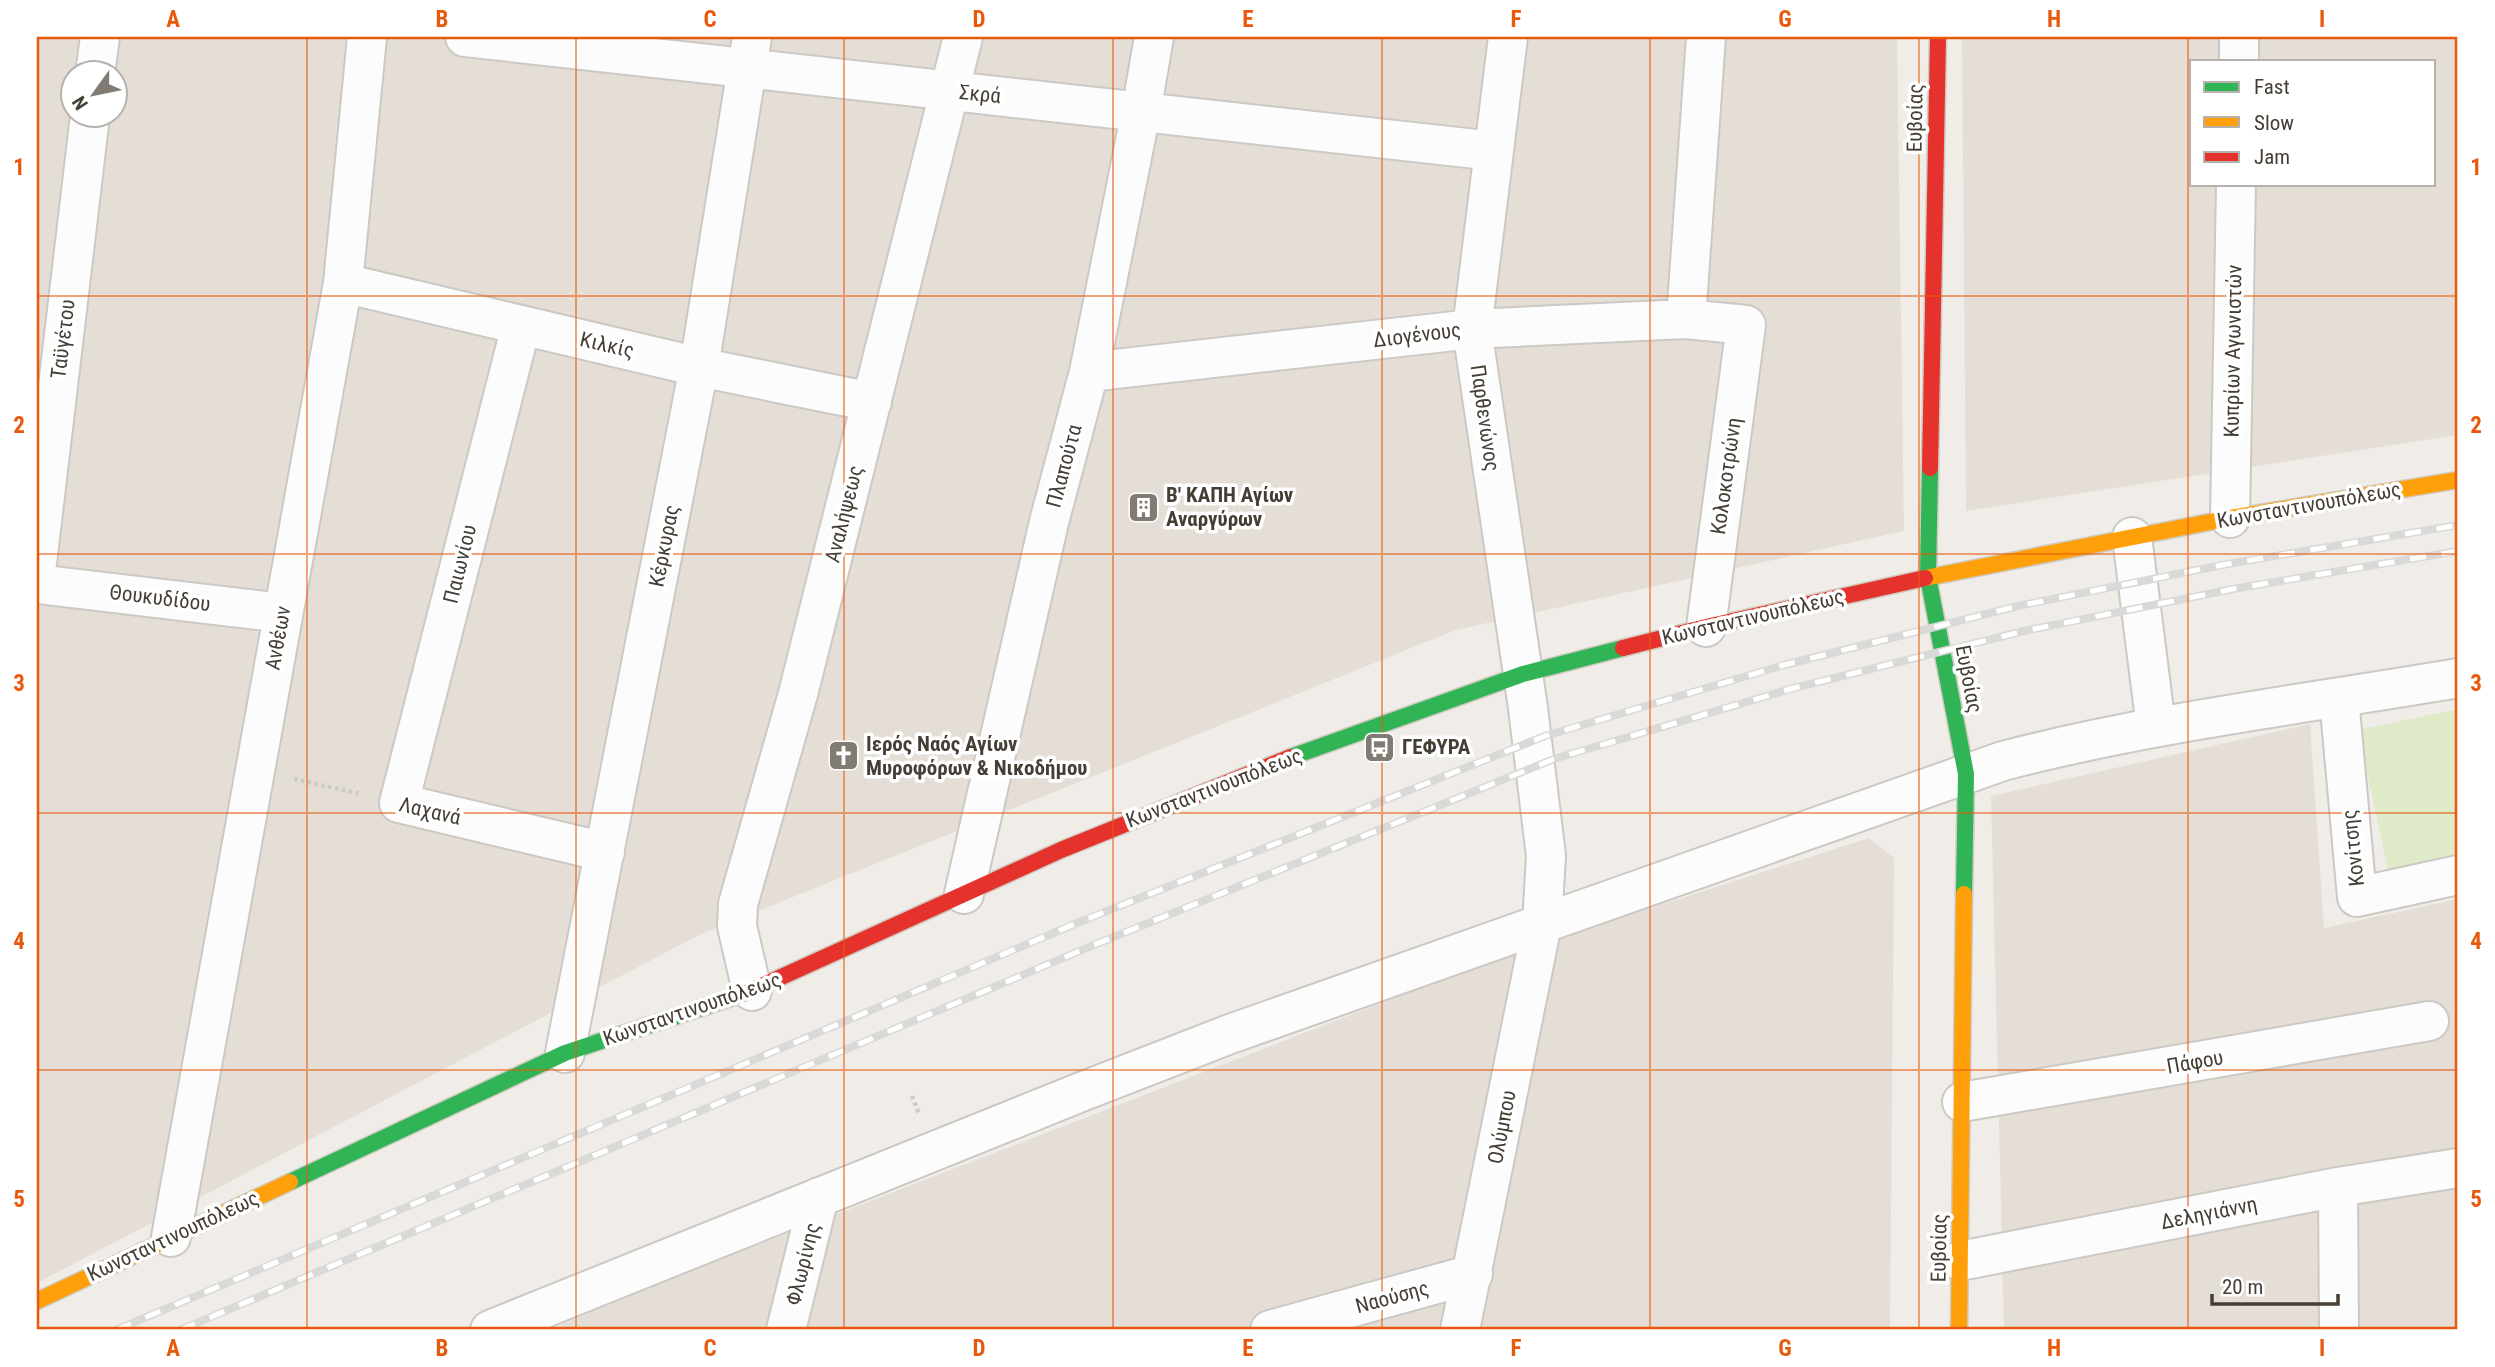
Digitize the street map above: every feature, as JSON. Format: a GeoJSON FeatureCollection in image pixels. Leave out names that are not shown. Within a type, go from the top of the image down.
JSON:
{"type":"FeatureCollection","features":[{"type":"Feature","properties":{"kind":"street"},"geometry":{"type":"LineString","coordinates":[[97,60],[100,37]]}},
{"type":"Feature","properties":{"kind":"street","name":"Ανθέων"},"geometry":{"type":"LineString","coordinates":[[171,1237],[343,283],[367,37]]}},
{"type":"Feature","properties":{"kind":"street","name":"Σκρά"},"geometry":{"type":"LineString","coordinates":[[465,37],[750,52],[951,91],[1494,151]]}},
{"type":"Feature","properties":{"kind":"street","name":"Αναλήψεως"},"geometry":{"type":"LineString","coordinates":[[752,991],[737,926],[738,904],[798,694],[963,37]]}},
{"type":"Feature","properties":{"kind":"street","name":"Πλαπούτα"},"geometry":{"type":"LineString","coordinates":[[964,894],[1049,522],[1089,372],[1154,37]]}},
{"type":"Feature","properties":{"kind":"street","name":"Παρθενώνος"},"geometry":{"type":"LineString","coordinates":[[1508,37],[1472,328],[1523,674],[1546,856],[1542,924]]}},
{"type":"Feature","properties":{"kind":"street"},"geometry":{"type":"LineString","coordinates":[[1686,319],[1706,37]]}},
{"type":"Feature","properties":{"kind":"street","name":"Ευβοίας"},"geometry":{"type":"LineString","coordinates":[[1938,37],[1928,577],[1966,774],[1959,1330]]}},
{"type":"Feature","properties":{"kind":"street"},"geometry":{"type":"LineString","coordinates":[[2239,37],[2239,60]]}},
{"type":"Feature","properties":{"kind":"street","name":"Κέρκυρας"},"geometry":{"type":"LineString","coordinates":[[565,1053],[699,367],[750,52]]}},
{"type":"Feature","properties":{"kind":"street","name":"Ταϋγέτου"},"geometry":{"type":"LineString","coordinates":[[37,563],[88,130]]}},
{"type":"Feature","properties":{"kind":"street","name":"Κυπρίων Αγωνιστών"},"geometry":{"type":"LineString","coordinates":[[2230,518],[2236,186]]}},
{"type":"Feature","properties":{"kind":"street","name":"Κιλκίς"},"geometry":{"type":"LineString","coordinates":[[343,283],[699,367],[872,402]]}},
{"type":"Feature","properties":{"kind":"street","name":"Διογένους"},"geometry":{"type":"LineString","coordinates":[[1089,372],[1472,328],[1686,319],[1746,326]]}},
{"type":"Feature","properties":{"kind":"street","name":"Παιωνίου"},"geometry":{"type":"LineString","coordinates":[[399,803],[521,326]]}},
{"type":"Feature","properties":{"kind":"street","name":"Κολοκοτρώνη"},"geometry":{"type":"LineString","coordinates":[[1706,627],[1746,326]]}},
{"type":"Feature","properties":{"kind":"street","name":"Κωνσταντινουπόλεως"},"geometry":{"type":"LineString","coordinates":[[37,1301],[565,1053],[752,991],[1166,806],[1283,760],[1523,674],[1706,627],[1928,577],[2230,518],[2458,480]]}},
{"type":"Feature","properties":{"kind":"street"},"geometry":{"type":"LineString","coordinates":[[2133,537],[2156,727]]}},
{"type":"Feature","properties":{"kind":"street","name":"Θουκυδίδου"},"geometry":{"type":"LineString","coordinates":[[37,584],[283,613]]}},
{"type":"Feature","properties":{"kind":"street"},"geometry":{"type":"LineString","coordinates":[[490,1330],[1230,1034],[1966,774],[2077,742],[2458,678]]}},
{"type":"Feature","properties":{"kind":"street","name":"Κονίτσης"},"geometry":{"type":"LineString","coordinates":[[2339,698],[2357,897],[2458,875]]}},
{"type":"Feature","properties":{"kind":"street","name":"Λαχανά"},"geometry":{"type":"LineString","coordinates":[[399,803],[605,852]]}},
{"type":"Feature","properties":{"kind":"street","name":"Ολύμπου"},"geometry":{"type":"LineString","coordinates":[[1460,1330],[1542,924]]}},
{"type":"Feature","properties":{"kind":"street","name":"Πάφου"},"geometry":{"type":"LineString","coordinates":[[1962,1102],[2429,1021]]}},
{"type":"Feature","properties":{"kind":"street","name":"Δεληγιάννη"},"geometry":{"type":"LineString","coordinates":[[1960,1261],[2338,1187],[2458,1167]]}},
{"type":"Feature","properties":{"kind":"street"},"geometry":{"type":"LineString","coordinates":[[2338,1187],[2339,1330]]}},
{"type":"Feature","properties":{"kind":"street","name":"Φλωρίνης"},"geometry":{"type":"LineString","coordinates":[[786,1330],[820,1197]]}},
{"type":"Feature","properties":{"kind":"street","name":"Ναούσης"},"geometry":{"type":"LineString","coordinates":[[1270,1330],[1472,1274]]}},
{"type":"Feature","properties":{"kind":"path","name":"Λαχανά"},"geometry":{"type":"LineString","coordinates":[[255,769],[399,803]]}},
{"type":"Feature","properties":{"kind":"shaded area"},"geometry":{"type":"Polygon","coordinates":[[[37,37],[1897,37],[1904,531],[1456,630],[699,935],[37,1283],[37,37]]]}},
{"type":"Feature","properties":{"kind":"shaded area"},"geometry":{"type":"Polygon","coordinates":[[[1962,37],[2458,37],[2458,435],[1966,511],[1962,37]]]}},
{"type":"Feature","properties":{"kind":"shaded area"},"geometry":{"type":"Polygon","coordinates":[[[2310,724],[2324,928],[2458,899],[2458,1330],[2004,1330],[1991,796],[2310,724]]]}},
{"type":"Feature","properties":{"kind":"shaded area"},"geometry":{"type":"Polygon","coordinates":[[[1869,838],[1894,858],[1890,1330],[549,1330],[700,1267],[1513,952],[1869,838]]]}},
{"type":"Feature","properties":{"kind":"green space"},"geometry":{"type":"Polygon","coordinates":[[[2458,709],[2458,855],[2388,870],[2358,730],[2458,709]]]}},
{"type":"Feature","properties":{"kind":"railway"},"geometry":{"type":"LineString","coordinates":[[116,1330],[1077,923],[1545,736],[1784,665],[2018,606],[2222,565],[2458,525]]}},
{"type":"Feature","properties":{"kind":"railway"},"geometry":{"type":"LineString","coordinates":[[180,1330],[1089,947],[1554,759],[1790,689],[2024,631],[2233,589],[2458,551]]}},
{"type":"Feature","properties":{"kind":"traffic: fast"},"geometry":{"type":"LineString","coordinates":[[1930,468],[1928,577],[1966,774],[1964,894]]}},
{"type":"Feature","properties":{"kind":"traffic: fast"},"geometry":{"type":"LineString","coordinates":[[1291,757],[1523,674],[1623,648]]}},
{"type":"Feature","properties":{"kind":"traffic: fast"},"geometry":{"type":"LineString","coordinates":[[290,1182],[565,1053],[746,993]]}},
{"type":"Feature","properties":{"kind":"traffic: slow"},"geometry":{"type":"LineString","coordinates":[[1925,578],[2230,518],[2458,480]]}},
{"type":"Feature","properties":{"kind":"traffic: slow"},"geometry":{"type":"LineString","coordinates":[[1959,1330],[1964,894]]}},
{"type":"Feature","properties":{"kind":"traffic: slow"},"geometry":{"type":"LineString","coordinates":[[37,1301],[290,1182]]}},
{"type":"Feature","properties":{"kind":"traffic: jam"},"geometry":{"type":"LineString","coordinates":[[1930,468],[1938,37]]}},
{"type":"Feature","properties":{"kind":"traffic: jam"},"geometry":{"type":"LineString","coordinates":[[1623,648],[1925,578]]}},
{"type":"Feature","properties":{"kind":"traffic: jam"},"geometry":{"type":"LineString","coordinates":[[746,993],[1061,850],[1291,757]]}},
{"type":"Feature","properties":{"kind":"place","name":"Β' ΚΑΠΗ Αγίων Αναργύρων"},"geometry":{"type":"Point","coordinates":[1143,507]}},
{"type":"Feature","properties":{"kind":"place","name":"ΓΕΦΥΡΑ"},"geometry":{"type":"Point","coordinates":[1379,747]}},
{"type":"Feature","properties":{"kind":"place","name":"Ιερός Ναός Αγίων Μυροφόρων & Νικοδήμου"},"geometry":{"type":"Point","coordinates":[843,756]}}]}
